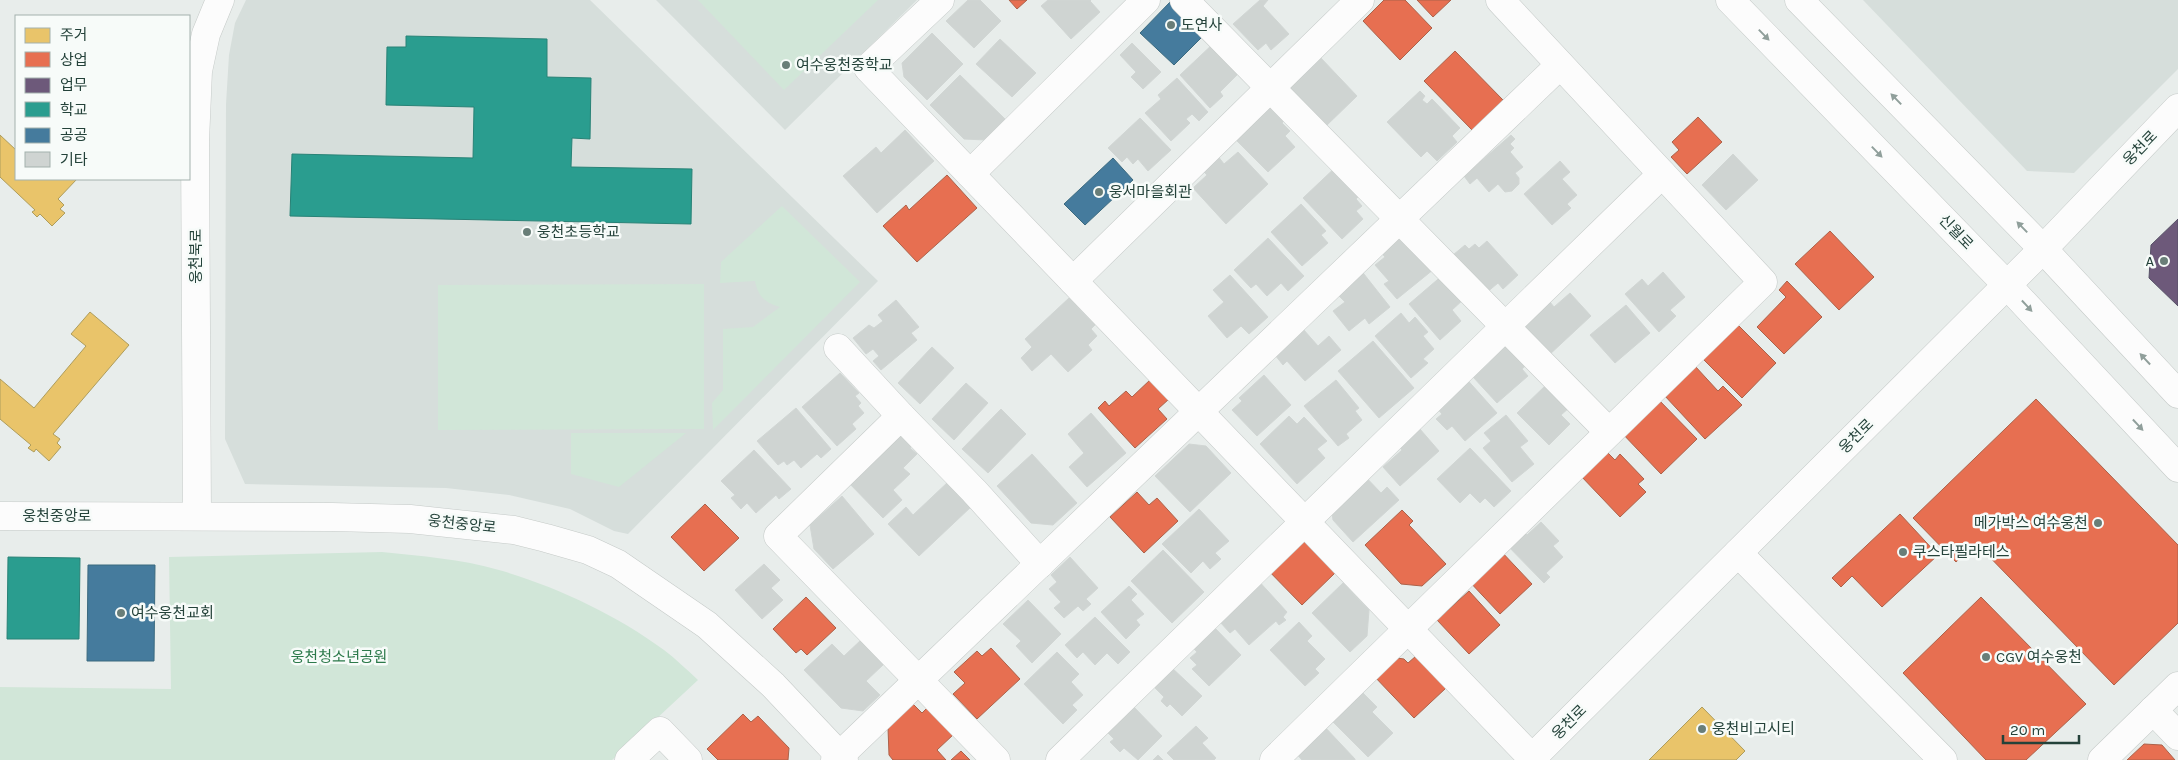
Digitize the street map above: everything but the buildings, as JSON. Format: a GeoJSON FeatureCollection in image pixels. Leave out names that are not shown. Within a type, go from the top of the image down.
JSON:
{"type":"FeatureCollection","features":[{"type":"Feature","properties":{"kind":"street","name":"웅천북로"},"geometry":{"type":"LineString","coordinates":[[197,516],[195,141],[198,71],[206,34],[220,0]]}},
{"type":"Feature","properties":{"kind":"street"},"geometry":{"type":"LineString","coordinates":[[940,0],[868,68],[1532,759]]}},
{"type":"Feature","properties":{"kind":"street"},"geometry":{"type":"LineString","coordinates":[[970,174],[1146,0]]}},
{"type":"Feature","properties":{"kind":"street"},"geometry":{"type":"LineString","coordinates":[[1184,0],[1609,432]]}},
{"type":"Feature","properties":{"kind":"street"},"geometry":{"type":"LineString","coordinates":[[1073,281],[1360,0]]}},
{"type":"Feature","properties":{"kind":"street"},"geometry":{"type":"LineString","coordinates":[[1274,760],[1763,282],[1500,0]]}},
{"type":"Feature","properties":{"kind":"street","name":"신월로"},"geometry":{"type":"LineString","coordinates":[[1730,0],[2007,285],[2178,468]]}},
{"type":"Feature","properties":{"kind":"street"},"geometry":{"type":"LineString","coordinates":[[1799,0],[2043,249],[2178,394]]}},
{"type":"Feature","properties":{"kind":"street"},"geometry":{"type":"LineString","coordinates":[[840,759],[918,680],[1560,65]]}},
{"type":"Feature","properties":{"kind":"street","name":"웅천로"},"geometry":{"type":"LineString","coordinates":[[1532,759],[2043,249],[2178,108]]}},
{"type":"Feature","properties":{"kind":"street"},"geometry":{"type":"LineString","coordinates":[[1060,760],[1662,174]]}},
{"type":"Feature","properties":{"kind":"street"},"geometry":{"type":"LineString","coordinates":[[838,348],[974,491],[1040,564]]}},
{"type":"Feature","properties":{"kind":"street"},"geometry":{"type":"LineString","coordinates":[[901,416],[778,536],[996,760]]}},
{"type":"Feature","properties":{"kind":"street","name":"웅천중앙로"},"geometry":{"type":"LineString","coordinates":[[0,516],[332,516],[410,519],[514,530],[588,550],[618,564],[707,626],[773,685],[840,759]]}},
{"type":"Feature","properties":{"kind":"street"},"geometry":{"type":"LineString","coordinates":[[1738,553],[1943,760]]}},
{"type":"Feature","properties":{"kind":"street"},"geometry":{"type":"LineString","coordinates":[[2102,760],[2178,686]]}},
{"type":"Feature","properties":{"kind":"street"},"geometry":{"type":"LineString","coordinates":[[2153,710],[2178,736]]}},
{"type":"Feature","properties":{"kind":"street"},"geometry":{"type":"LineString","coordinates":[[629,760],[660,731],[688,760]]}},
{"type":"Feature","properties":{"kind":"shaded area","name":"웅천초등학교"},"geometry":{"type":"Polygon","coordinates":[[[246,0],[590,0],[878,281],[628,534],[614,531],[570,509],[509,495],[446,488],[245,484],[225,439],[226,104],[229,55],[235,23],[246,0]]]}},
{"type":"Feature","properties":{"kind":"shaded area","name":"여수웅천중학교"},"geometry":{"type":"Polygon","coordinates":[[[656,0],[917,0],[785,130],[656,0]]]}},
{"type":"Feature","properties":{"kind":"shaded area"},"geometry":{"type":"Polygon","coordinates":[[[1863,0],[2178,0],[2178,69],[2074,173],[2027,171],[1863,0]]]}},
{"type":"Feature","properties":{"kind":"green space"},"geometry":{"type":"Polygon","coordinates":[[[698,0],[878,0],[784,90],[698,0]]]}},
{"type":"Feature","properties":{"kind":"green space"},"geometry":{"type":"Polygon","coordinates":[[[782,206],[860,282],[713,430],[712,403],[723,390],[723,329],[753,327],[780,307],[763,298],[758,291],[755,281],[720,283],[721,262],[782,206]]]}},
{"type":"Feature","properties":{"kind":"green space"},"geometry":{"type":"Polygon","coordinates":[[[704,284],[704,429],[438,430],[438,285],[704,284]]]}},
{"type":"Feature","properties":{"kind":"green space"},"geometry":{"type":"Polygon","coordinates":[[[571,433],[686,433],[619,487],[571,474],[571,433]]]}},
{"type":"Feature","properties":{"kind":"green space","name":"웅천청소년공원"},"geometry":{"type":"Polygon","coordinates":[[[382,552],[470,563],[542,584],[585,603],[646,637],[698,680],[612,760],[0,760],[0,687],[171,689],[169,557],[382,552]]]}},
{"type":"Feature","properties":{"kind":"place","name":"도연사"},"geometry":{"type":"Point","coordinates":[1171,25]}},
{"type":"Feature","properties":{"kind":"place","name":"여수웅천중학교"},"geometry":{"type":"Point","coordinates":[786,65]}},
{"type":"Feature","properties":{"kind":"place","name":"웅서마을회관"},"geometry":{"type":"Point","coordinates":[1099,192]}},
{"type":"Feature","properties":{"kind":"place","name":"웅천초등학교"},"geometry":{"type":"Point","coordinates":[527,232]}},
{"type":"Feature","properties":{"kind":"place","name":"A"},"geometry":{"type":"Point","coordinates":[2164,261]}},
{"type":"Feature","properties":{"kind":"place","name":"메가박스 여수웅천"},"geometry":{"type":"Point","coordinates":[2098,523]}},
{"type":"Feature","properties":{"kind":"place","name":"쿠스타필라테스"},"geometry":{"type":"Point","coordinates":[1903,552]}},
{"type":"Feature","properties":{"kind":"place","name":"여수웅천교회"},"geometry":{"type":"Point","coordinates":[121,613]}},
{"type":"Feature","properties":{"kind":"place","name":"CGV 여수웅천"},"geometry":{"type":"Point","coordinates":[1986,657]}},
{"type":"Feature","properties":{"kind":"place","name":"웅천비고시티"},"geometry":{"type":"Point","coordinates":[1702,729]}}]}
